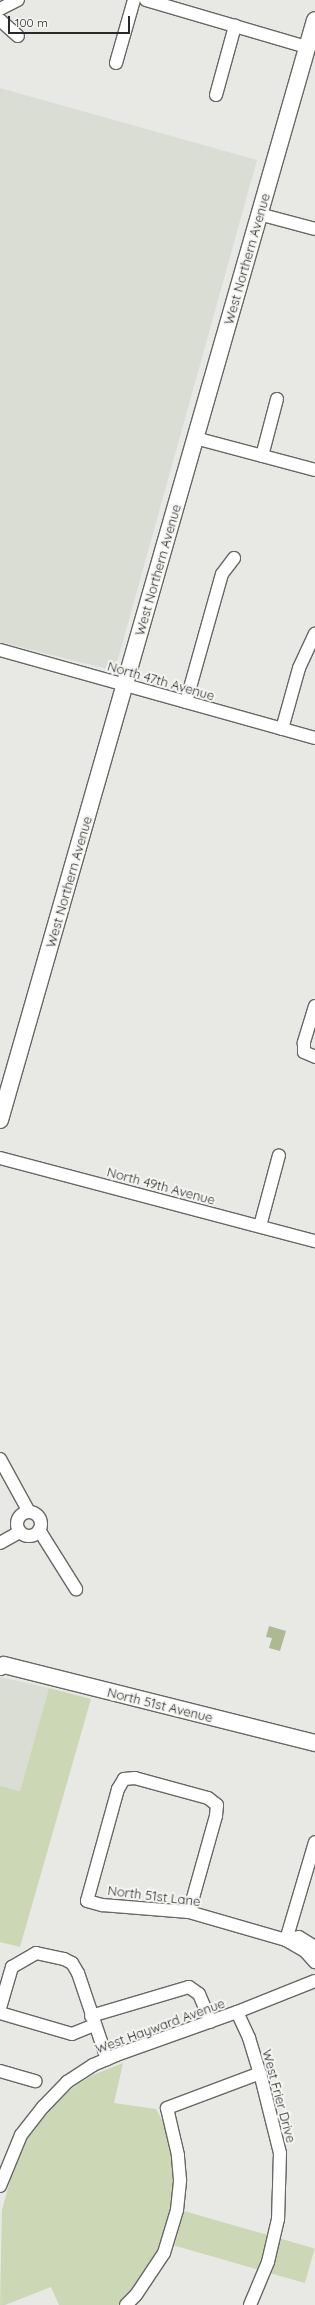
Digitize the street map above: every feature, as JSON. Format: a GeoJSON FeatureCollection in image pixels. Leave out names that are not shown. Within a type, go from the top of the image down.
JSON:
{"type":"FeatureCollection","features":[{"type":"Feature","properties":{"kind":"main road","name":"West Northern Avenue"},"geometry":{"type":"LineString","coordinates":[[0,1120],[126,686],[195,438],[315,20]]}},
{"type":"Feature","properties":{"kind":"main road","name":"North 51st Avenue"},"geometry":{"type":"LineString","coordinates":[[2,1664],[315,1744]]}},
{"type":"Feature","properties":{"kind":"street"},"geometry":{"type":"LineString","coordinates":[[0,9],[18,0]]}},
{"type":"Feature","properties":{"kind":"street"},"geometry":{"type":"LineString","coordinates":[[116,63],[134,0]]}},
{"type":"Feature","properties":{"kind":"street"},"geometry":{"type":"LineString","coordinates":[[146,0],[307,47]]}},
{"type":"Feature","properties":{"kind":"street"},"geometry":{"type":"LineString","coordinates":[[0,20],[18,36]]}},
{"type":"Feature","properties":{"kind":"street"},"geometry":{"type":"LineString","coordinates":[[216,94],[236,26]]}},
{"type":"Feature","properties":{"kind":"street"},"geometry":{"type":"LineString","coordinates":[[260,214],[315,229]]}},
{"type":"Feature","properties":{"kind":"street"},"geometry":{"type":"LineString","coordinates":[[262,456],[277,399]]}},
{"type":"Feature","properties":{"kind":"street"},"geometry":{"type":"LineString","coordinates":[[195,438],[315,470]]}},
{"type":"Feature","properties":{"kind":"street"},"geometry":{"type":"LineString","coordinates":[[186,702],[222,574],[234,558]]}},
{"type":"Feature","properties":{"kind":"street"},"geometry":{"type":"LineString","coordinates":[[282,729],[299,668],[315,634]]}},
{"type":"Feature","properties":{"kind":"street","name":"North 47th Avenue"},"geometry":{"type":"LineString","coordinates":[[0,650],[315,738]]}},
{"type":"Feature","properties":{"kind":"street"},"geometry":{"type":"LineString","coordinates":[[310,1055],[304,1043],[315,1006]]}},
{"type":"Feature","properties":{"kind":"street"},"geometry":{"type":"LineString","coordinates":[[260,1226],[280,1155]]}},
{"type":"Feature","properties":{"kind":"street","name":"North 49th Avenue"},"geometry":{"type":"LineString","coordinates":[[0,1158],[315,1241]]}},
{"type":"Feature","properties":{"kind":"street"},"geometry":{"type":"LineString","coordinates":[[0,1460],[29,1512],[39,1518],[39,1530],[76,1589]]}},
{"type":"Feature","properties":{"kind":"street"},"geometry":{"type":"LineString","coordinates":[[29,1512],[19,1517],[17,1525],[20,1532],[30,1536],[39,1530]]}},
{"type":"Feature","properties":{"kind":"street"},"geometry":{"type":"LineString","coordinates":[[0,1543],[20,1532]]}},
{"type":"Feature","properties":{"kind":"street","name":"North 51st Lane"},"geometry":{"type":"LineString","coordinates":[[189,1912],[216,1816],[217,1805],[208,1798],[135,1778],[124,1779],[118,1789],[87,1901],[102,1905],[189,1912],[286,1940],[305,1951],[315,1962]]}},
{"type":"Feature","properties":{"kind":"street"},"geometry":{"type":"LineString","coordinates":[[286,1940],[315,1842]]}},
{"type":"Feature","properties":{"kind":"street","name":"North 51st Lane"},"geometry":{"type":"LineString","coordinates":[[286,1940],[299,1937],[315,1947]]}},
{"type":"Feature","properties":{"kind":"street"},"geometry":{"type":"LineString","coordinates":[[0,2008],[2,1994],[12,1967],[36,1953],[72,1963],[78,1972],[107,2059]]}},
{"type":"Feature","properties":{"kind":"street","name":"West Hayward Avenue"},"geometry":{"type":"LineString","coordinates":[[1,2180],[21,2135],[43,2107],[67,2082],[93,2065],[211,2022],[315,1981]]}},
{"type":"Feature","properties":{"kind":"street"},"geometry":{"type":"LineString","coordinates":[[0,2013],[72,2034],[93,2020],[189,1987],[199,1994],[211,2022]]}},
{"type":"Feature","properties":{"kind":"street","name":"West Frier Drive"},"geometry":{"type":"LineString","coordinates":[[237,2012],[249,2038],[260,2073],[280,2153],[278,2219],[268,2262],[250,2305]]}},
{"type":"Feature","properties":{"kind":"street"},"geometry":{"type":"LineString","coordinates":[[0,2071],[36,2081]]}},
{"type":"Feature","properties":{"kind":"street"},"geometry":{"type":"LineString","coordinates":[[126,2305],[149,2277],[164,2253],[177,2210],[180,2180],[178,2155],[167,2108],[260,2073]]}},
{"type":"Feature","properties":{"kind":"shaded area"},"geometry":{"type":"Polygon","coordinates":[[[0,88],[257,160],[118,659],[113,666],[108,669],[0,642],[0,88]]]}},
{"type":"Feature","properties":{"kind":"shaded area"},"geometry":{"type":"Polygon","coordinates":[[[269,1626],[286,1631],[280,1651],[269,1648],[272,1638],[266,1637],[269,1626]]]}},
{"type":"Feature","properties":{"kind":"shaded area"},"geometry":{"type":"Polygon","coordinates":[[[0,1677],[49,1688],[20,1791],[0,1786],[0,1677]]]}},
{"type":"Feature","properties":{"kind":"shaded area"},"geometry":{"type":"Polygon","coordinates":[[[49,1688],[91,1699],[20,1947],[0,1942],[0,1786],[20,1791],[49,1688]]]}},
{"type":"Feature","properties":{"kind":"shaded area"},"geometry":{"type":"Polygon","coordinates":[[[123,2063],[114,2103],[156,2109],[166,2127],[171,2150],[175,2187],[165,2234],[156,2254],[139,2283],[118,2305],[59,2305],[51,2287],[5,2305],[0,2305],[2,2210],[13,2170],[28,2136],[63,2096],[78,2084],[93,2075],[123,2063]]]}},
{"type":"Feature","properties":{"kind":"shaded area"},"geometry":{"type":"Polygon","coordinates":[[[184,2211],[315,2248],[305,2283],[174,2246],[184,2211]]]}}]}
